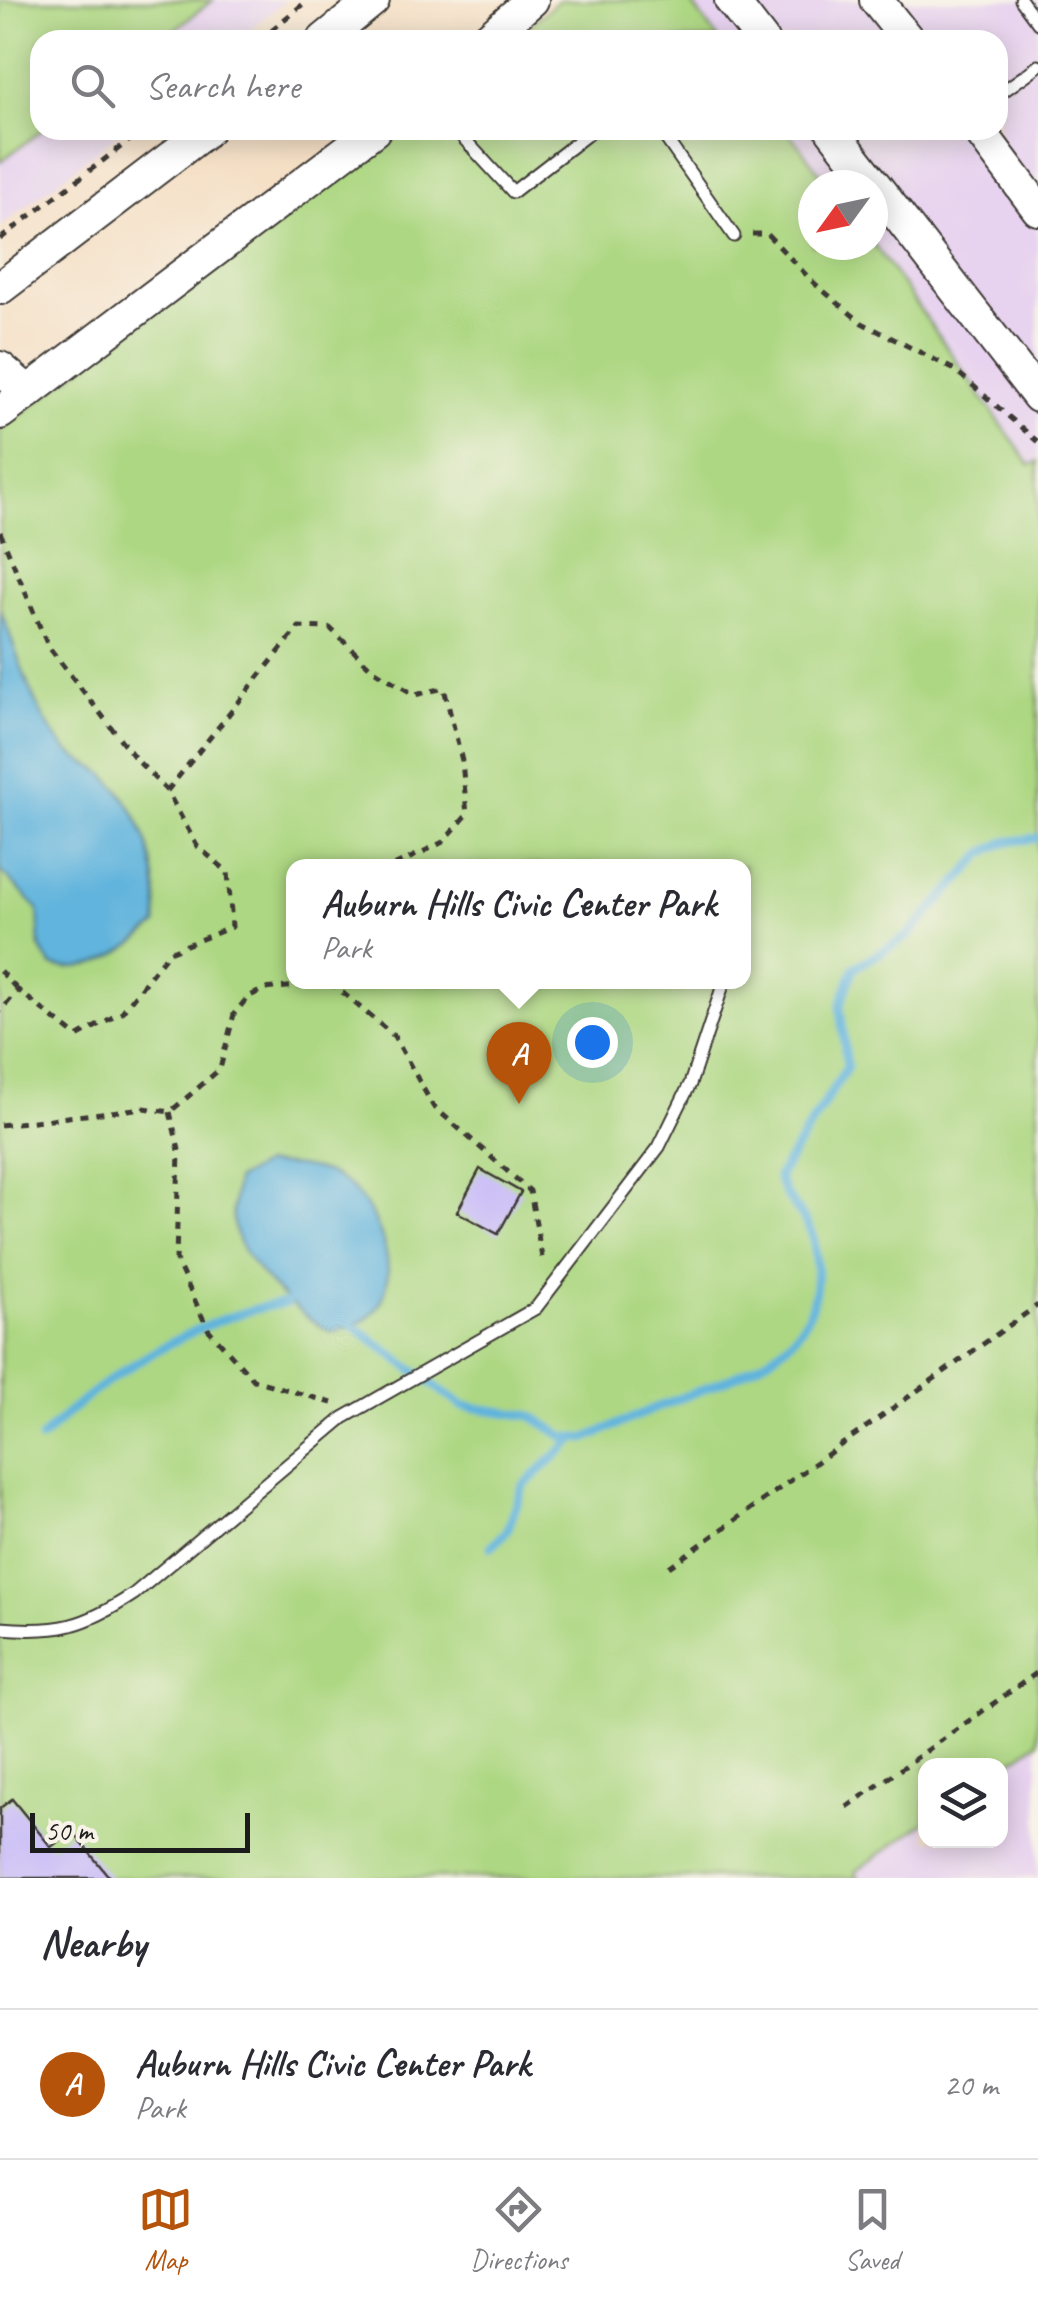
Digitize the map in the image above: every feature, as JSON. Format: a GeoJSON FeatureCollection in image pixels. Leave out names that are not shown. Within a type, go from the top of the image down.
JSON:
{"type":"FeatureCollection","features":[{"type":"Feature","properties":{"kind":"main road"},"geometry":{"type":"LineString","coordinates":[[336,30],[373,0]]}},
{"type":"Feature","properties":{"kind":"main road"},"geometry":{"type":"LineString","coordinates":[[498,30],[532,0]]}},
{"type":"Feature","properties":{"kind":"main road"},"geometry":{"type":"LineString","coordinates":[[731,0],[754,30]]}},
{"type":"Feature","properties":{"kind":"main road"},"geometry":{"type":"LineString","coordinates":[[876,0],[900,30]]}},
{"type":"Feature","properties":{"kind":"main road"},"geometry":{"type":"LineString","coordinates":[[0,288],[194,140]]}},
{"type":"Feature","properties":{"kind":"main road"},"geometry":{"type":"LineString","coordinates":[[0,414],[361,140]]}},
{"type":"Feature","properties":{"kind":"main road"},"geometry":{"type":"LineString","coordinates":[[840,140],[1038,396]]}},
{"type":"Feature","properties":{"kind":"main road"},"geometry":{"type":"LineString","coordinates":[[987,140],[1038,208]]}},
{"type":"Feature","properties":{"kind":"main road"},"geometry":{"type":"LineString","coordinates":[[0,368],[28,392]]}},
{"type":"Feature","properties":{"kind":"lane"},"geometry":{"type":"LineString","coordinates":[[1021,0],[1038,22]]}},
{"type":"Feature","properties":{"kind":"lane"},"geometry":{"type":"LineString","coordinates":[[1008,88],[1038,66]]}},
{"type":"Feature","properties":{"kind":"lane"},"geometry":{"type":"LineString","coordinates":[[465,140],[512,192],[580,140]]}},
{"type":"Feature","properties":{"kind":"lane"},"geometry":{"type":"LineString","coordinates":[[667,140],[734,236]]}},
{"type":"Feature","properties":{"kind":"lane"},"geometry":{"type":"LineString","coordinates":[[0,1628],[52,1630],[98,1618],[134,1594],[344,1418],[467,1344],[505,1328],[544,1299],[658,1147],[690,1084],[722,989]]}},
{"type":"Feature","properties":{"kind":"path"},"geometry":{"type":"LineString","coordinates":[[271,30],[308,0]]}},
{"type":"Feature","properties":{"kind":"path"},"geometry":{"type":"LineString","coordinates":[[0,239],[131,140]]}},
{"type":"Feature","properties":{"kind":"path"},"geometry":{"type":"LineString","coordinates":[[734,236],[767,234],[814,283],[862,323],[955,370],[1038,442]]}},
{"type":"Feature","properties":{"kind":"path"},"geometry":{"type":"LineString","coordinates":[[0,532],[48,646],[135,758],[168,790],[197,846],[228,872],[232,927],[169,952],[122,1012],[77,1037],[0,972]]}},
{"type":"Feature","properties":{"kind":"path"},"geometry":{"type":"LineString","coordinates":[[168,790],[299,627],[330,628],[372,670],[415,694],[444,688],[462,761],[466,814],[443,842],[408,859]]}},
{"type":"Feature","properties":{"kind":"path"},"geometry":{"type":"LineString","coordinates":[[0,1125],[144,1108],[170,1112],[220,1070],[234,1014],[248,997],[264,989],[286,987]]}},
{"type":"Feature","properties":{"kind":"path"},"geometry":{"type":"LineString","coordinates":[[339,989],[394,1036],[433,1106],[530,1191],[543,1244],[544,1299]]}},
{"type":"Feature","properties":{"kind":"path"},"geometry":{"type":"LineString","coordinates":[[0,1012],[18,990]]}},
{"type":"Feature","properties":{"kind":"path"},"geometry":{"type":"LineString","coordinates":[[170,1112],[179,1150],[176,1260],[208,1330],[254,1380],[284,1392],[330,1400],[344,1418]]}},
{"type":"Feature","properties":{"kind":"path"},"geometry":{"type":"LineString","coordinates":[[669,1567],[1038,1306]]}},
{"type":"Feature","properties":{"kind":"path"},"geometry":{"type":"LineString","coordinates":[[848,1807],[1038,1672]]}},
{"type":"Feature","properties":{"kind":"shaded area"},"geometry":{"type":"Polygon","coordinates":[[[0,0],[286,0],[249,30],[30,30],[30,140],[110,140],[0,227],[0,0]]]}},
{"type":"Feature","properties":{"kind":"shaded area"},"geometry":{"type":"Polygon","coordinates":[[[689,0],[1038,0],[1038,462],[1030,466],[885,260],[888,260],[888,170],[818,170],[795,140],[1008,140],[1008,30],[712,30],[689,0]]]}},
{"type":"Feature","properties":{"kind":"shaded area"},"geometry":{"type":"Polygon","coordinates":[[[1038,1742],[1038,1878],[859,1878],[854,1872],[918,1827],[918,1848],[1008,1848],[1008,1764],[1038,1742]]]}},
{"type":"Feature","properties":{"kind":"green space"},"geometry":{"type":"Polygon","coordinates":[[[0,0],[213,0],[174,30],[30,30],[30,139],[0,162],[0,0]]]}},
{"type":"Feature","properties":{"kind":"green space"},"geometry":{"type":"Polygon","coordinates":[[[559,0],[689,0],[712,30],[524,30],[559,0]]]}},
{"type":"Feature","properties":{"kind":"green space"},"geometry":{"type":"Polygon","coordinates":[[[384,140],[795,140],[818,170],[798,170],[798,260],[885,260],[1030,465],[1038,462],[1038,1742],[1008,1764],[1008,1758],[918,1758],[918,1827],[855,1872],[859,1878],[0,1878],[0,430],[384,140]]]}},
{"type":"Feature","properties":{"kind":"water"},"geometry":{"type":"Polygon","coordinates":[[[0,609],[44,719],[67,750],[101,772],[119,790],[148,845],[156,885],[157,925],[121,952],[95,964],[52,966],[40,948],[38,909],[0,870],[0,609]]]}},
{"type":"Feature","properties":{"kind":"water"},"geometry":{"type":"Polygon","coordinates":[[[264,1164],[307,1167],[328,1173],[347,1184],[370,1212],[379,1229],[388,1267],[381,1303],[366,1320],[332,1332],[287,1300],[245,1252],[233,1221],[236,1180],[264,1164]]]}},
{"type":"Feature","properties":{"kind":"building"},"geometry":{"type":"Polygon","coordinates":[[[480,1169],[521,1192],[498,1234],[457,1212],[480,1169]]]}},
{"type":"Feature","properties":{"kind":"building"},"geometry":{"type":"Polygon","coordinates":[[[12,1799],[51,1847],[72,1831],[110,1878],[0,1878],[0,1808],[12,1799]]]}},
{"type":"Feature","properties":{"kind":"waterway"},"geometry":{"type":"LineString","coordinates":[[344,1319],[462,1406],[532,1416],[563,1436],[585,1439],[764,1361],[801,1328],[812,1305],[816,1277],[812,1233],[778,1177],[847,1067],[840,1007],[854,968],[907,937],[984,853],[1005,842],[1038,838]]}},
{"type":"Feature","properties":{"kind":"waterway"},"geometry":{"type":"LineString","coordinates":[[41,1439],[92,1393],[154,1352],[221,1320],[287,1303]]}},
{"type":"Feature","properties":{"kind":"waterway"},"geometry":{"type":"LineString","coordinates":[[491,1547],[507,1531],[523,1486],[573,1440]]}},
{"type":"Feature","properties":{"kind":"place","name":"Auburn Hills Civic Center Park"},"geometry":{"type":"Point","coordinates":[519,1104]}}]}
